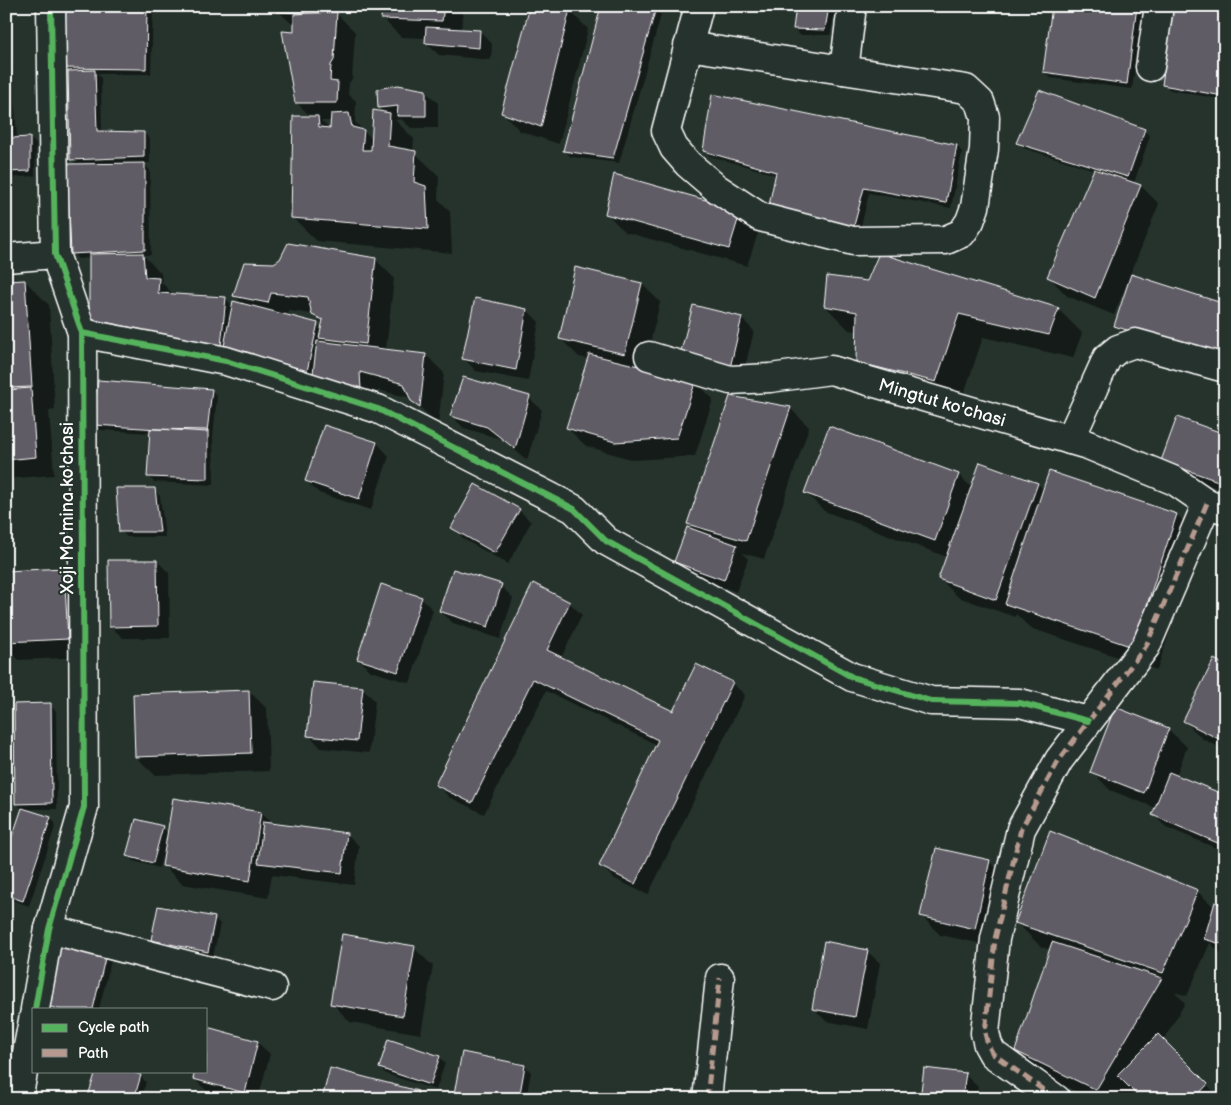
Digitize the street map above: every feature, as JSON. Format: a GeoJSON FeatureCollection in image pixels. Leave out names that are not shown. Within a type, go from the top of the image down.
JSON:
{"type":"FeatureCollection","features":[{"type":"Feature","properties":{"kind":"street","name":"Xoji Mo'mina ko'chasi"},"geometry":{"type":"LineString","coordinates":[[35,1008],[50,928],[84,807],[82,333],[55,254],[50,6]]}},
{"type":"Feature","properties":{"kind":"street"},"geometry":{"type":"LineString","coordinates":[[688,46],[966,89],[980,102],[986,117],[984,149],[975,207],[970,221],[962,233],[946,240],[852,241],[760,216],[716,188],[688,164],[674,148],[666,131],[698,6]]}},
{"type":"Feature","properties":{"kind":"street"},"geometry":{"type":"LineString","coordinates":[[844,70],[852,6]]}},
{"type":"Feature","properties":{"kind":"street"},"geometry":{"type":"LineString","coordinates":[[1150,67],[1159,6]]}},
{"type":"Feature","properties":{"kind":"street"},"geometry":{"type":"LineString","coordinates":[[6,258],[55,254]]}},
{"type":"Feature","properties":{"kind":"street"},"geometry":{"type":"LineString","coordinates":[[82,333],[226,361],[378,409],[574,509],[606,541],[852,677],[930,701],[1020,703],[1088,722]]}},
{"type":"Feature","properties":{"kind":"street"},"geometry":{"type":"LineString","coordinates":[[1070,440],[1107,358],[1118,349],[1135,343],[1225,368]]}},
{"type":"Feature","properties":{"kind":"street","name":"Mingtut ko'chasi"},"geometry":{"type":"LineString","coordinates":[[649,356],[730,380],[770,378],[832,370],[1070,440],[1175,481],[1216,506]]}},
{"type":"Feature","properties":{"kind":"street"},"geometry":{"type":"LineString","coordinates":[[1056,1099],[993,1054],[985,1033],[995,939],[1021,829],[1059,760],[1146,646],[1216,506]]}},
{"type":"Feature","properties":{"kind":"street"},"geometry":{"type":"LineString","coordinates":[[50,928],[272,987]]}},
{"type":"Feature","properties":{"kind":"street"},"geometry":{"type":"LineString","coordinates":[[707,1099],[720,978]]}},
{"type":"Feature","properties":{"kind":"street"},"geometry":{"type":"LineString","coordinates":[[18,1099],[32,1026]]}},
{"type":"Feature","properties":{"kind":"building"},"geometry":{"type":"Polygon","coordinates":[[[61,6],[147,6],[146,69],[59,68],[61,6]]]}},
{"type":"Feature","properties":{"kind":"building"},"geometry":{"type":"Polygon","coordinates":[[[278,6],[305,6],[304,13],[277,12],[278,6]]]}},
{"type":"Feature","properties":{"kind":"building"},"geometry":{"type":"Polygon","coordinates":[[[382,6],[444,6],[442,21],[381,19],[382,6]]]}},
{"type":"Feature","properties":{"kind":"building"},"geometry":{"type":"Polygon","coordinates":[[[530,6],[555,6],[570,9],[541,127],[501,113],[530,6]]]}},
{"type":"Feature","properties":{"kind":"building"},"geometry":{"type":"Polygon","coordinates":[[[601,6],[656,8],[613,158],[563,151],[601,6]]]}},
{"type":"Feature","properties":{"kind":"building"},"geometry":{"type":"Polygon","coordinates":[[[796,6],[829,6],[825,30],[793,29],[796,6]]]}},
{"type":"Feature","properties":{"kind":"building"},"geometry":{"type":"Polygon","coordinates":[[[1052,6],[1137,6],[1127,84],[1043,72],[1052,6]]]}},
{"type":"Feature","properties":{"kind":"building"},"geometry":{"type":"Polygon","coordinates":[[[1173,6],[1225,6],[1223,96],[1162,85],[1173,6]]]}},
{"type":"Feature","properties":{"kind":"building"},"geometry":{"type":"Polygon","coordinates":[[[337,12],[334,60],[331,65],[330,81],[338,82],[337,103],[295,103],[282,31],[294,32],[294,14],[337,12]]]}},
{"type":"Feature","properties":{"kind":"building"},"geometry":{"type":"Polygon","coordinates":[[[426,27],[480,30],[479,48],[425,43],[426,27]]]}},
{"type":"Feature","properties":{"kind":"building"},"geometry":{"type":"Polygon","coordinates":[[[6,50],[12,138],[30,137],[30,171],[6,172],[6,50]]]}},
{"type":"Feature","properties":{"kind":"building"},"geometry":{"type":"Polygon","coordinates":[[[95,70],[97,131],[144,132],[144,157],[70,160],[68,71],[95,70]]]}},
{"type":"Feature","properties":{"kind":"building"},"geometry":{"type":"Polygon","coordinates":[[[398,85],[426,90],[426,116],[397,116],[398,106],[378,108],[377,89],[398,85]]]}},
{"type":"Feature","properties":{"kind":"building"},"geometry":{"type":"Polygon","coordinates":[[[1039,90],[1145,129],[1128,177],[1016,143],[1039,90]]]}},
{"type":"Feature","properties":{"kind":"building"},"geometry":{"type":"Polygon","coordinates":[[[712,94],[957,145],[946,203],[864,188],[852,233],[767,215],[776,172],[703,151],[712,94]]]}},
{"type":"Feature","properties":{"kind":"building"},"geometry":{"type":"Polygon","coordinates":[[[373,110],[390,113],[388,146],[416,151],[414,182],[426,186],[428,229],[291,218],[293,116],[318,116],[319,127],[330,128],[331,114],[349,113],[352,127],[364,130],[362,150],[371,150],[373,110]]]}},
{"type":"Feature","properties":{"kind":"building"},"geometry":{"type":"Polygon","coordinates":[[[145,163],[145,250],[71,254],[67,164],[145,163]]]}},
{"type":"Feature","properties":{"kind":"building"},"geometry":{"type":"Polygon","coordinates":[[[1094,169],[1141,185],[1095,298],[1047,277],[1094,169]]]}},
{"type":"Feature","properties":{"kind":"building"},"geometry":{"type":"Polygon","coordinates":[[[614,174],[741,210],[729,249],[605,214],[614,174]]]}},
{"type":"Feature","properties":{"kind":"building"},"geometry":{"type":"Polygon","coordinates":[[[288,243],[376,258],[366,344],[319,338],[323,320],[312,315],[308,297],[271,293],[268,303],[233,296],[244,262],[274,263],[280,259],[288,243]]]}},
{"type":"Feature","properties":{"kind":"building"},"geometry":{"type":"Polygon","coordinates":[[[143,253],[145,277],[159,278],[158,293],[226,297],[221,346],[89,319],[89,254],[143,253]]]}},
{"type":"Feature","properties":{"kind":"building"},"geometry":{"type":"Polygon","coordinates":[[[879,253],[1059,308],[1049,335],[959,314],[936,382],[856,362],[857,312],[824,306],[827,276],[867,281],[879,253]]]}},
{"type":"Feature","properties":{"kind":"building"},"geometry":{"type":"Polygon","coordinates":[[[575,267],[642,283],[625,354],[559,339],[575,267]]]}},
{"type":"Feature","properties":{"kind":"building"},"geometry":{"type":"Polygon","coordinates":[[[1131,274],[1225,304],[1225,349],[1221,360],[1114,326],[1131,274]]]}},
{"type":"Feature","properties":{"kind":"building"},"geometry":{"type":"Polygon","coordinates":[[[25,280],[32,387],[6,388],[6,281],[25,280]]]}},
{"type":"Feature","properties":{"kind":"building"},"geometry":{"type":"Polygon","coordinates":[[[475,298],[527,309],[516,370],[462,359],[475,298]]]}},
{"type":"Feature","properties":{"kind":"building"},"geometry":{"type":"Polygon","coordinates":[[[233,301],[318,323],[307,371],[224,346],[233,301]]]}},
{"type":"Feature","properties":{"kind":"building"},"geometry":{"type":"Polygon","coordinates":[[[693,305],[742,317],[730,368],[680,355],[693,305]]]}},
{"type":"Feature","properties":{"kind":"building"},"geometry":{"type":"Polygon","coordinates":[[[317,341],[426,354],[420,407],[411,401],[404,384],[360,372],[361,390],[312,381],[317,341]]]}},
{"type":"Feature","properties":{"kind":"building"},"geometry":{"type":"Polygon","coordinates":[[[589,354],[696,380],[677,438],[615,442],[566,428],[589,354]]]}},
{"type":"Feature","properties":{"kind":"building"},"geometry":{"type":"Polygon","coordinates":[[[463,377],[530,396],[515,449],[487,427],[450,416],[463,377]]]}},
{"type":"Feature","properties":{"kind":"building"},"geometry":{"type":"Polygon","coordinates":[[[98,380],[212,389],[207,432],[94,425],[98,380]]]}},
{"type":"Feature","properties":{"kind":"building"},"geometry":{"type":"Polygon","coordinates":[[[31,388],[36,457],[6,460],[6,390],[31,388]]]}},
{"type":"Feature","properties":{"kind":"building"},"geometry":{"type":"Polygon","coordinates":[[[730,396],[791,407],[746,541],[687,524],[730,396]]]}},
{"type":"Feature","properties":{"kind":"building"},"geometry":{"type":"Polygon","coordinates":[[[1177,417],[1225,434],[1225,461],[1218,481],[1161,461],[1177,417]]]}},
{"type":"Feature","properties":{"kind":"building"},"geometry":{"type":"Polygon","coordinates":[[[324,425],[377,442],[359,499],[305,481],[324,425]]]}},
{"type":"Feature","properties":{"kind":"building"},"geometry":{"type":"Polygon","coordinates":[[[829,426],[959,474],[935,541],[804,493],[829,426]]]}},
{"type":"Feature","properties":{"kind":"building"},"geometry":{"type":"Polygon","coordinates":[[[150,429],[208,430],[208,479],[147,477],[150,429]]]}},
{"type":"Feature","properties":{"kind":"building"},"geometry":{"type":"Polygon","coordinates":[[[980,462],[1038,483],[996,600],[938,579],[980,462]]]}},
{"type":"Feature","properties":{"kind":"building"},"geometry":{"type":"Polygon","coordinates":[[[1049,471],[1177,514],[1133,647],[1005,604],[1049,471]]]}},
{"type":"Feature","properties":{"kind":"building"},"geometry":{"type":"Polygon","coordinates":[[[475,484],[520,509],[495,553],[451,528],[475,484]]]}},
{"type":"Feature","properties":{"kind":"building"},"geometry":{"type":"Polygon","coordinates":[[[116,488],[155,488],[160,532],[119,532],[116,488]]]}},
{"type":"Feature","properties":{"kind":"building"},"geometry":{"type":"Polygon","coordinates":[[[687,527],[737,545],[724,580],[674,562],[687,527]]]}},
{"type":"Feature","properties":{"kind":"building"},"geometry":{"type":"Polygon","coordinates":[[[108,560],[157,560],[158,626],[109,627],[108,560]]]}},
{"type":"Feature","properties":{"kind":"building"},"geometry":{"type":"Polygon","coordinates":[[[64,568],[68,639],[6,642],[6,571],[64,568]]]}},
{"type":"Feature","properties":{"kind":"building"},"geometry":{"type":"Polygon","coordinates":[[[453,569],[502,584],[488,627],[439,611],[453,569]]]}},
{"type":"Feature","properties":{"kind":"building"},"geometry":{"type":"Polygon","coordinates":[[[533,583],[570,602],[547,650],[673,711],[696,664],[733,682],[635,884],[599,866],[658,740],[533,679],[472,803],[435,785],[533,583]]]}},
{"type":"Feature","properties":{"kind":"building"},"geometry":{"type":"Polygon","coordinates":[[[381,584],[422,597],[398,672],[357,659],[381,584]]]}},
{"type":"Feature","properties":{"kind":"building"},"geometry":{"type":"Polygon","coordinates":[[[1214,659],[1225,665],[1225,742],[1183,721],[1214,659]]]}},
{"type":"Feature","properties":{"kind":"building"},"geometry":{"type":"Polygon","coordinates":[[[313,682],[363,687],[357,741],[307,736],[313,682]]]}},
{"type":"Feature","properties":{"kind":"building"},"geometry":{"type":"Polygon","coordinates":[[[249,690],[251,753],[135,757],[133,694],[249,690]]]}},
{"type":"Feature","properties":{"kind":"building"},"geometry":{"type":"Polygon","coordinates":[[[51,703],[52,803],[15,804],[14,704],[51,703]]]}},
{"type":"Feature","properties":{"kind":"building"},"geometry":{"type":"Polygon","coordinates":[[[1115,707],[1169,728],[1144,793],[1090,772],[1115,707]]]}},
{"type":"Feature","properties":{"kind":"building"},"geometry":{"type":"Polygon","coordinates":[[[1169,772],[1225,795],[1225,832],[1220,844],[1152,815],[1169,772]]]}},
{"type":"Feature","properties":{"kind":"building"},"geometry":{"type":"Polygon","coordinates":[[[173,798],[261,812],[250,881],[162,866],[173,798]]]}},
{"type":"Feature","properties":{"kind":"building"},"geometry":{"type":"Polygon","coordinates":[[[22,808],[51,817],[23,901],[6,895],[6,855],[22,808]]]}},
{"type":"Feature","properties":{"kind":"building"},"geometry":{"type":"Polygon","coordinates":[[[136,819],[163,826],[153,863],[126,856],[136,819]]]}},
{"type":"Feature","properties":{"kind":"building"},"geometry":{"type":"Polygon","coordinates":[[[263,822],[347,833],[342,873],[258,863],[263,822]]]}},
{"type":"Feature","properties":{"kind":"building"},"geometry":{"type":"Polygon","coordinates":[[[1050,831],[1198,890],[1163,973],[1015,923],[1050,831]]]}},
{"type":"Feature","properties":{"kind":"building"},"geometry":{"type":"Polygon","coordinates":[[[936,848],[990,860],[975,929],[920,916],[936,848]]]}},
{"type":"Feature","properties":{"kind":"building"},"geometry":{"type":"Polygon","coordinates":[[[1215,902],[1225,905],[1225,945],[1204,939],[1215,902]]]}},
{"type":"Feature","properties":{"kind":"building"},"geometry":{"type":"Polygon","coordinates":[[[158,906],[215,917],[208,952],[151,940],[158,906]]]}},
{"type":"Feature","properties":{"kind":"building"},"geometry":{"type":"Polygon","coordinates":[[[342,934],[415,946],[403,1016],[330,1004],[342,934]]]}},
{"type":"Feature","properties":{"kind":"building"},"geometry":{"type":"Polygon","coordinates":[[[824,941],[868,950],[855,1017],[812,1009],[824,941]]]}},
{"type":"Feature","properties":{"kind":"building"},"geometry":{"type":"Polygon","coordinates":[[[1052,942],[1162,978],[1096,1090],[1015,1051],[1052,942]]]}},
{"type":"Feature","properties":{"kind":"building"},"geometry":{"type":"Polygon","coordinates":[[[59,943],[106,954],[93,1008],[55,1008],[43,1005],[59,943]]]}},
{"type":"Feature","properties":{"kind":"building"},"geometry":{"type":"Polygon","coordinates":[[[208,1027],[258,1041],[245,1093],[193,1079],[195,1072],[208,1072],[208,1027]]]}},
{"type":"Feature","properties":{"kind":"building"},"geometry":{"type":"Polygon","coordinates":[[[1158,1034],[1208,1084],[1194,1099],[1141,1099],[1117,1075],[1158,1034]]]}},
{"type":"Feature","properties":{"kind":"building"},"geometry":{"type":"Polygon","coordinates":[[[388,1039],[440,1056],[430,1085],[379,1068],[388,1039]]]}},
{"type":"Feature","properties":{"kind":"building"},"geometry":{"type":"Polygon","coordinates":[[[462,1052],[525,1065],[519,1099],[453,1099],[462,1052]]]}},
{"type":"Feature","properties":{"kind":"building"},"geometry":{"type":"Polygon","coordinates":[[[330,1068],[418,1091],[417,1099],[322,1099],[330,1068]]]}},
{"type":"Feature","properties":{"kind":"building"},"geometry":{"type":"Polygon","coordinates":[[[924,1068],[966,1073],[962,1099],[920,1099],[924,1068]]]}},
{"type":"Feature","properties":{"kind":"building"},"geometry":{"type":"Polygon","coordinates":[[[96,1072],[132,1072],[141,1075],[134,1099],[87,1099],[96,1072]]]}},
{"type":"Feature","properties":{"kind":"building"},"geometry":{"type":"Polygon","coordinates":[[[715,1094],[769,1099],[714,1099],[715,1094]]]}},
{"type":"Feature","properties":{"kind":"marked path"},"geometry":{"type":"LineString","coordinates":[[1056,1099],[993,1054],[985,1033],[995,939],[1021,829],[1059,760],[1146,646],[1207,503]]}},
{"type":"Feature","properties":{"kind":"marked path"},"geometry":{"type":"LineString","coordinates":[[707,1099],[720,978]]}},
{"type":"Feature","properties":{"kind":"cycle path"},"geometry":{"type":"LineString","coordinates":[[35,1008],[49,929],[84,807],[82,333],[55,254],[51,6]]}},
{"type":"Feature","properties":{"kind":"cycle path"},"geometry":{"type":"LineString","coordinates":[[82,333],[226,361],[378,409],[574,509],[606,541],[852,677],[931,701],[1020,703],[1088,721]]}}]}
